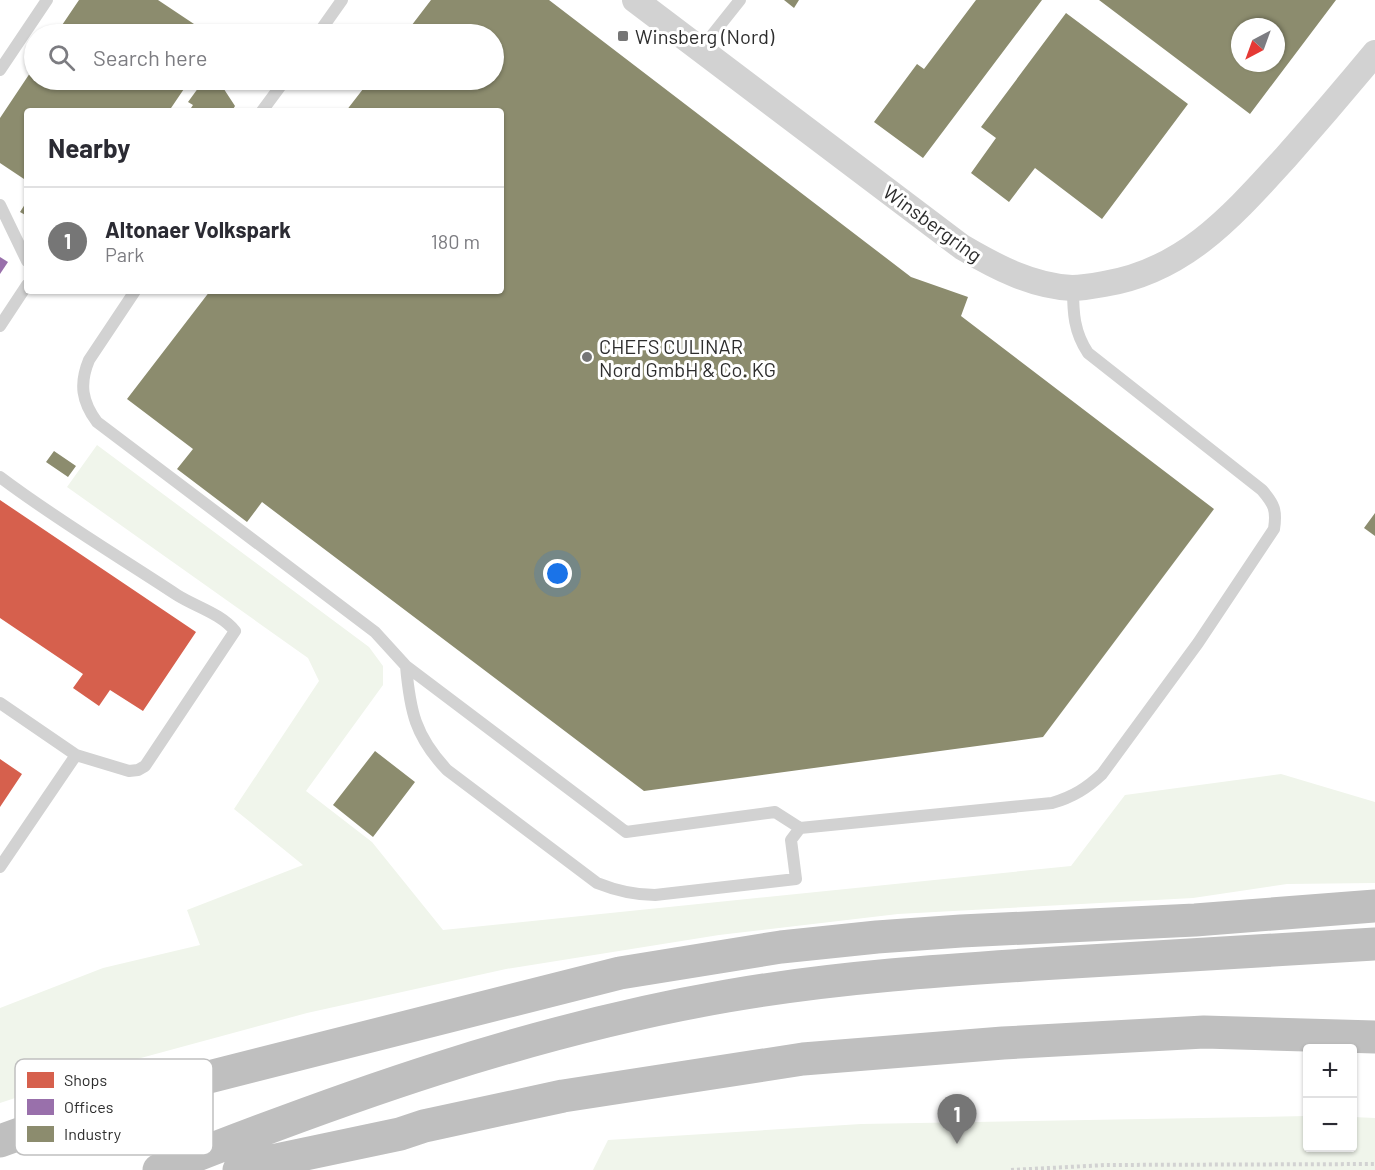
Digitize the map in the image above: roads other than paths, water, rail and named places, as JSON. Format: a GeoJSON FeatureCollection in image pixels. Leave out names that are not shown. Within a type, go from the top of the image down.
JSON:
{"type":"FeatureCollection","features":[{"type":"Feature","properties":{"kind":"highway"},"geometry":{"type":"LineString","coordinates":[[213,1076],[631,971],[781,947],[961,931],[1195,920],[1375,906]]}},
{"type":"Feature","properties":{"kind":"highway"},"geometry":{"type":"LineString","coordinates":[[213,1149],[396,1082],[517,1045],[602,1022],[725,996],[801,984],[931,971],[1375,944]]}},
{"type":"Feature","properties":{"kind":"highway"},"geometry":{"type":"LineString","coordinates":[[239,1170],[563,1096],[803,1059],[1003,1043],[1204,1032],[1375,1037]]}},
{"type":"Feature","properties":{"kind":"highway"},"geometry":{"type":"LineString","coordinates":[[0,1141],[15,1136]]}},
{"type":"Feature","properties":{"kind":"highway"},"geometry":{"type":"LineString","coordinates":[[159,1170],[197,1155]]}},
{"type":"Feature","properties":{"kind":"street","name":"Winsbergring"},"geometry":{"type":"LineString","coordinates":[[635,0],[962,247],[1020,277],[1073,288],[1113,283],[1152,271],[1172,262],[1209,236],[1261,184],[1375,53]]}},
{"type":"Feature","properties":{"kind":"lane"},"geometry":{"type":"LineString","coordinates":[[31,24],[47,0]]}},
{"type":"Feature","properties":{"kind":"lane"},"geometry":{"type":"LineString","coordinates":[[325,24],[342,0]]}},
{"type":"Feature","properties":{"kind":"lane"},"geometry":{"type":"LineString","coordinates":[[701,49],[740,0]]}},
{"type":"Feature","properties":{"kind":"lane"},"geometry":{"type":"LineString","coordinates":[[0,70],[24,34]]}},
{"type":"Feature","properties":{"kind":"lane"},"geometry":{"type":"LineString","coordinates":[[264,108],[278,90]]}},
{"type":"Feature","properties":{"kind":"lane"},"geometry":{"type":"LineString","coordinates":[[0,205],[24,255]]}},
{"type":"Feature","properties":{"kind":"lane"},"geometry":{"type":"LineString","coordinates":[[133,294],[88,360],[84,370],[83,393],[90,413],[97,423],[375,632],[406,666],[626,832],[775,812],[800,828],[1052,803],[1069,798],[1086,789],[1102,774],[1198,643],[1274,529],[1276,517],[1273,502],[1262,490],[1088,353],[1080,341],[1075,326],[1073,288]]}},
{"type":"Feature","properties":{"kind":"lane"},"geometry":{"type":"LineString","coordinates":[[0,326],[24,290]]}},
{"type":"Feature","properties":{"kind":"lane"},"geometry":{"type":"LineString","coordinates":[[0,477],[33,502],[188,601],[222,619],[235,631],[145,766],[138,770],[129,771],[76,755],[0,703]]}},
{"type":"Feature","properties":{"kind":"lane"},"geometry":{"type":"LineString","coordinates":[[406,666],[413,720],[436,759],[456,777],[597,883],[636,895],[655,895],[796,879],[791,840],[800,828]]}},
{"type":"Feature","properties":{"kind":"lane"},"geometry":{"type":"LineString","coordinates":[[0,867],[76,755]]}},
{"type":"Feature","properties":{"kind":"place","name":"Winsberg (Nord)"},"geometry":{"type":"Point","coordinates":[623,36]}},
{"type":"Feature","properties":{"kind":"place","name":"CHEFS CULINAR Nord GmbH & Co. KG"},"geometry":{"type":"Point","coordinates":[587,357]}},
{"type":"Feature","properties":{"kind":"place","name":"Altonaer Volkspark"},"geometry":{"type":"Point","coordinates":[957,1144]}}]}
